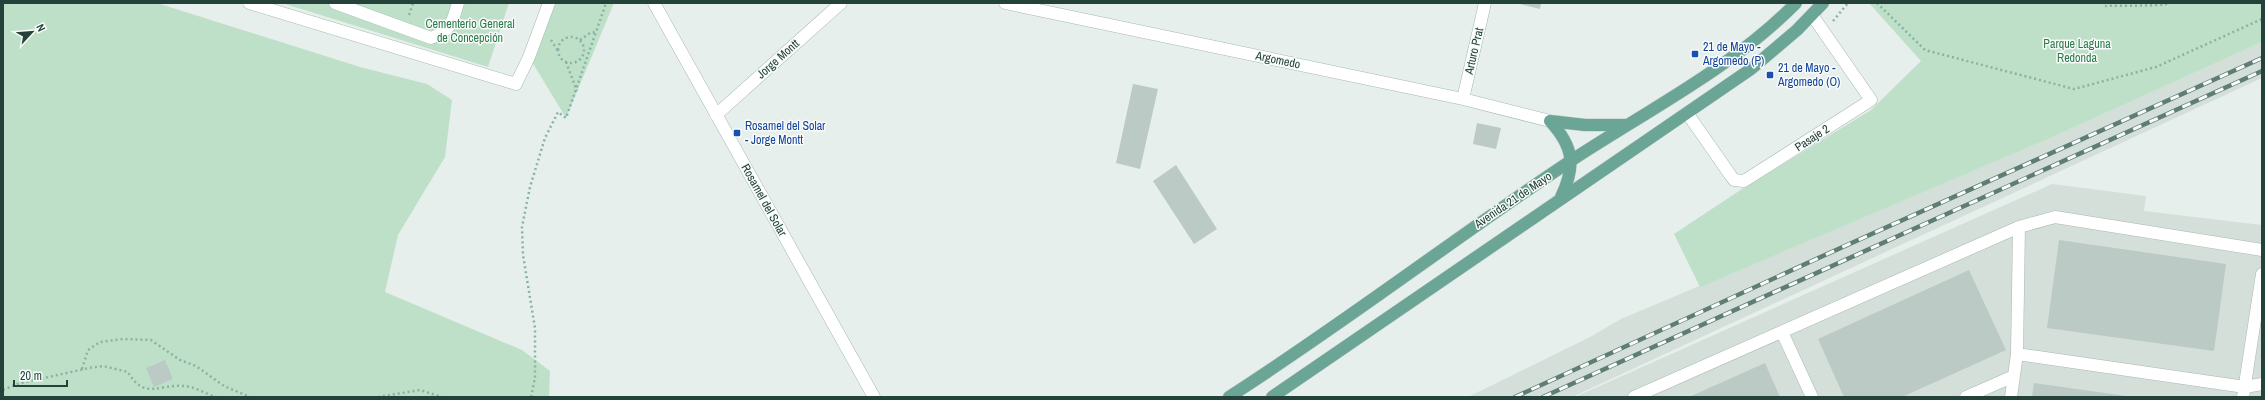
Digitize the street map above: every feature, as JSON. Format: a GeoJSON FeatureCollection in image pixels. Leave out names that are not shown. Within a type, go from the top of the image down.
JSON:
{"type":"FeatureCollection","features":[{"type":"Feature","properties":{"kind":"main road","name":"Avenida 21 de Mayo"},"geometry":{"type":"LineString","coordinates":[[1229,397],[1303,348],[1384,289],[1571,160],[1709,73],[1759,36],[1796,3]]}},
{"type":"Feature","properties":{"kind":"main road","name":"Avenida 21 de Mayo"},"geometry":{"type":"LineString","coordinates":[[1272,397],[1561,197],[1751,69],[1812,15],[1823,3]]}},
{"type":"Feature","properties":{"kind":"main road"},"geometry":{"type":"LineString","coordinates":[[1550,121],[1585,125],[1628,125]]}},
{"type":"Feature","properties":{"kind":"main road"},"geometry":{"type":"LineString","coordinates":[[1550,121],[1566,141],[1571,160],[1570,177],[1561,197]]}},
{"type":"Feature","properties":{"kind":"street"},"geometry":{"type":"LineString","coordinates":[[249,3],[516,84],[529,56],[548,3]]}},
{"type":"Feature","properties":{"kind":"street"},"geometry":{"type":"LineString","coordinates":[[335,3],[431,38],[443,34],[450,26],[458,3]]}},
{"type":"Feature","properties":{"kind":"street","name":"Rosamel del Solar"},"geometry":{"type":"LineString","coordinates":[[654,3],[873,396]]}},
{"type":"Feature","properties":{"kind":"street","name":"Jorge Montt"},"geometry":{"type":"LineString","coordinates":[[716,115],[841,3]]}},
{"type":"Feature","properties":{"kind":"street","name":"Argomedo"},"geometry":{"type":"LineString","coordinates":[[1005,3],[1463,99],[1550,121]]}},
{"type":"Feature","properties":{"kind":"street","name":"Arturo Prat"},"geometry":{"type":"LineString","coordinates":[[1463,99],[1485,3]]}},
{"type":"Feature","properties":{"kind":"street","name":"Pasaje 2"},"geometry":{"type":"LineString","coordinates":[[1687,113],[1731,176],[1739,181],[1749,180],[1871,100],[1812,15]]}},
{"type":"Feature","properties":{"kind":"street"},"geometry":{"type":"LineString","coordinates":[[1634,397],[2019,227],[2055,217],[2262,250]]}},
{"type":"Feature","properties":{"kind":"street"},"geometry":{"type":"LineString","coordinates":[[2011,397],[2017,354],[2019,227]]}},
{"type":"Feature","properties":{"kind":"street"},"geometry":{"type":"LineString","coordinates":[[2244,392],[2262,274]]}},
{"type":"Feature","properties":{"kind":"street"},"geometry":{"type":"LineString","coordinates":[[1782,332],[1812,397]]}},
{"type":"Feature","properties":{"kind":"street"},"geometry":{"type":"LineString","coordinates":[[2017,354],[2244,392],[2262,384]]}},
{"type":"Feature","properties":{"kind":"street"},"geometry":{"type":"LineString","coordinates":[[1966,397],[2014,376]]}},
{"type":"Feature","properties":{"kind":"path"},"geometry":{"type":"LineString","coordinates":[[531,397],[535,378],[535,328],[523,255],[522,227],[530,187],[545,138],[558,112],[566,118],[577,91],[606,3]]}},
{"type":"Feature","properties":{"kind":"path"},"geometry":{"type":"LineString","coordinates":[[1823,32],[1848,3]]}},
{"type":"Feature","properties":{"kind":"path"},"geometry":{"type":"LineString","coordinates":[[1877,3],[1925,50],[2074,89],[2156,67],[2262,19]]}},
{"type":"Feature","properties":{"kind":"path"},"geometry":{"type":"LineString","coordinates":[[2105,6],[2149,4],[2160,6],[2169,3]]}},
{"type":"Feature","properties":{"kind":"path"},"geometry":{"type":"LineString","coordinates":[[577,91],[566,62],[560,56],[559,47],[561,43],[568,38],[580,40],[596,32]]}},
{"type":"Feature","properties":{"kind":"path"},"geometry":{"type":"LineString","coordinates":[[566,62],[578,61],[583,55],[584,47],[580,40]]}},
{"type":"Feature","properties":{"kind":"path"},"geometry":{"type":"LineString","coordinates":[[81,370],[88,350],[100,342],[123,339],[151,340],[180,360],[196,366],[224,386],[250,397]]}},
{"type":"Feature","properties":{"kind":"path"},"geometry":{"type":"LineString","coordinates":[[3,390],[17,384],[103,366],[128,372],[131,378],[143,389],[151,391],[185,386],[216,397]]}},
{"type":"Feature","properties":{"kind":"path"},"geometry":{"type":"LineString","coordinates":[[378,397],[420,390],[442,397]]}},
{"type":"Feature","properties":{"kind":"shaded area"},"geometry":{"type":"Polygon","coordinates":[[[2262,42],[2262,78],[1572,397],[1468,397],[1590,337],[1621,319],[2046,140],[2262,42]]]}},
{"type":"Feature","properties":{"kind":"shaded area"},"geometry":{"type":"Polygon","coordinates":[[[2052,184],[2146,196],[2144,211],[2262,225],[2262,397],[1575,397],[2052,184]]]}},
{"type":"Feature","properties":{"kind":"green space"},"geometry":{"type":"Polygon","coordinates":[[[3,3],[157,3],[360,67],[427,84],[452,100],[445,157],[398,235],[385,292],[522,350],[550,371],[549,397],[3,397],[3,3]]]}},
{"type":"Feature","properties":{"kind":"green space","name":"Cementerio General de Concepción"},"geometry":{"type":"Polygon","coordinates":[[[282,3],[509,3],[488,67],[282,3]]]}},
{"type":"Feature","properties":{"kind":"green space"},"geometry":{"type":"Polygon","coordinates":[[[549,3],[614,3],[566,118],[529,57],[549,3]]]}},
{"type":"Feature","properties":{"kind":"green space","name":"Parque Laguna Redonda"},"geometry":{"type":"Polygon","coordinates":[[[1869,3],[2262,3],[2262,42],[2046,140],[1700,287],[1674,234],[1742,189],[1871,110],[1921,61],[1869,3]]]}},
{"type":"Feature","properties":{"kind":"building"},"geometry":{"type":"Polygon","coordinates":[[[1516,3],[1541,3],[1540,9],[1516,3]]]}},
{"type":"Feature","properties":{"kind":"building"},"geometry":{"type":"Polygon","coordinates":[[[1133,84],[1158,89],[1140,169],[1116,163],[1133,84]]]}},
{"type":"Feature","properties":{"kind":"building"},"geometry":{"type":"Polygon","coordinates":[[[1477,123],[1501,128],[1496,149],[1473,144],[1477,123]]]}},
{"type":"Feature","properties":{"kind":"building"},"geometry":{"type":"Polygon","coordinates":[[[1176,165],[1217,229],[1194,244],[1153,181],[1176,165]]]}},
{"type":"Feature","properties":{"kind":"building"},"geometry":{"type":"Polygon","coordinates":[[[2059,240],[2226,264],[2214,351],[2047,328],[2059,240]]]}},
{"type":"Feature","properties":{"kind":"building"},"geometry":{"type":"Polygon","coordinates":[[[1969,270],[2006,350],[1902,397],[1844,397],[1818,339],[1969,270]]]}},
{"type":"Feature","properties":{"kind":"building"},"geometry":{"type":"Polygon","coordinates":[[[165,360],[173,379],[154,387],[146,368],[165,360]]]}},
{"type":"Feature","properties":{"kind":"building"},"geometry":{"type":"Polygon","coordinates":[[[1765,363],[1780,397],[1689,397],[1765,363]]]}},
{"type":"Feature","properties":{"kind":"building"},"geometry":{"type":"Polygon","coordinates":[[[2034,383],[2126,396],[2126,397],[2032,397],[2034,383]]]}},
{"type":"Feature","properties":{"kind":"railway"},"geometry":{"type":"LineString","coordinates":[[1515,397],[2262,58]]}},
{"type":"Feature","properties":{"kind":"railway"},"geometry":{"type":"LineString","coordinates":[[1543,397],[2262,71]]}},
{"type":"Feature","properties":{"kind":"place","name":"21 de Mayo - Argomedo (P)"},"geometry":{"type":"Point","coordinates":[1695,54]}},
{"type":"Feature","properties":{"kind":"place","name":"21 de Mayo - Argomedo (O)"},"geometry":{"type":"Point","coordinates":[1770,75]}},
{"type":"Feature","properties":{"kind":"place","name":"Rosamel del Solar - Jorge Montt"},"geometry":{"type":"Point","coordinates":[737,133]}}]}
